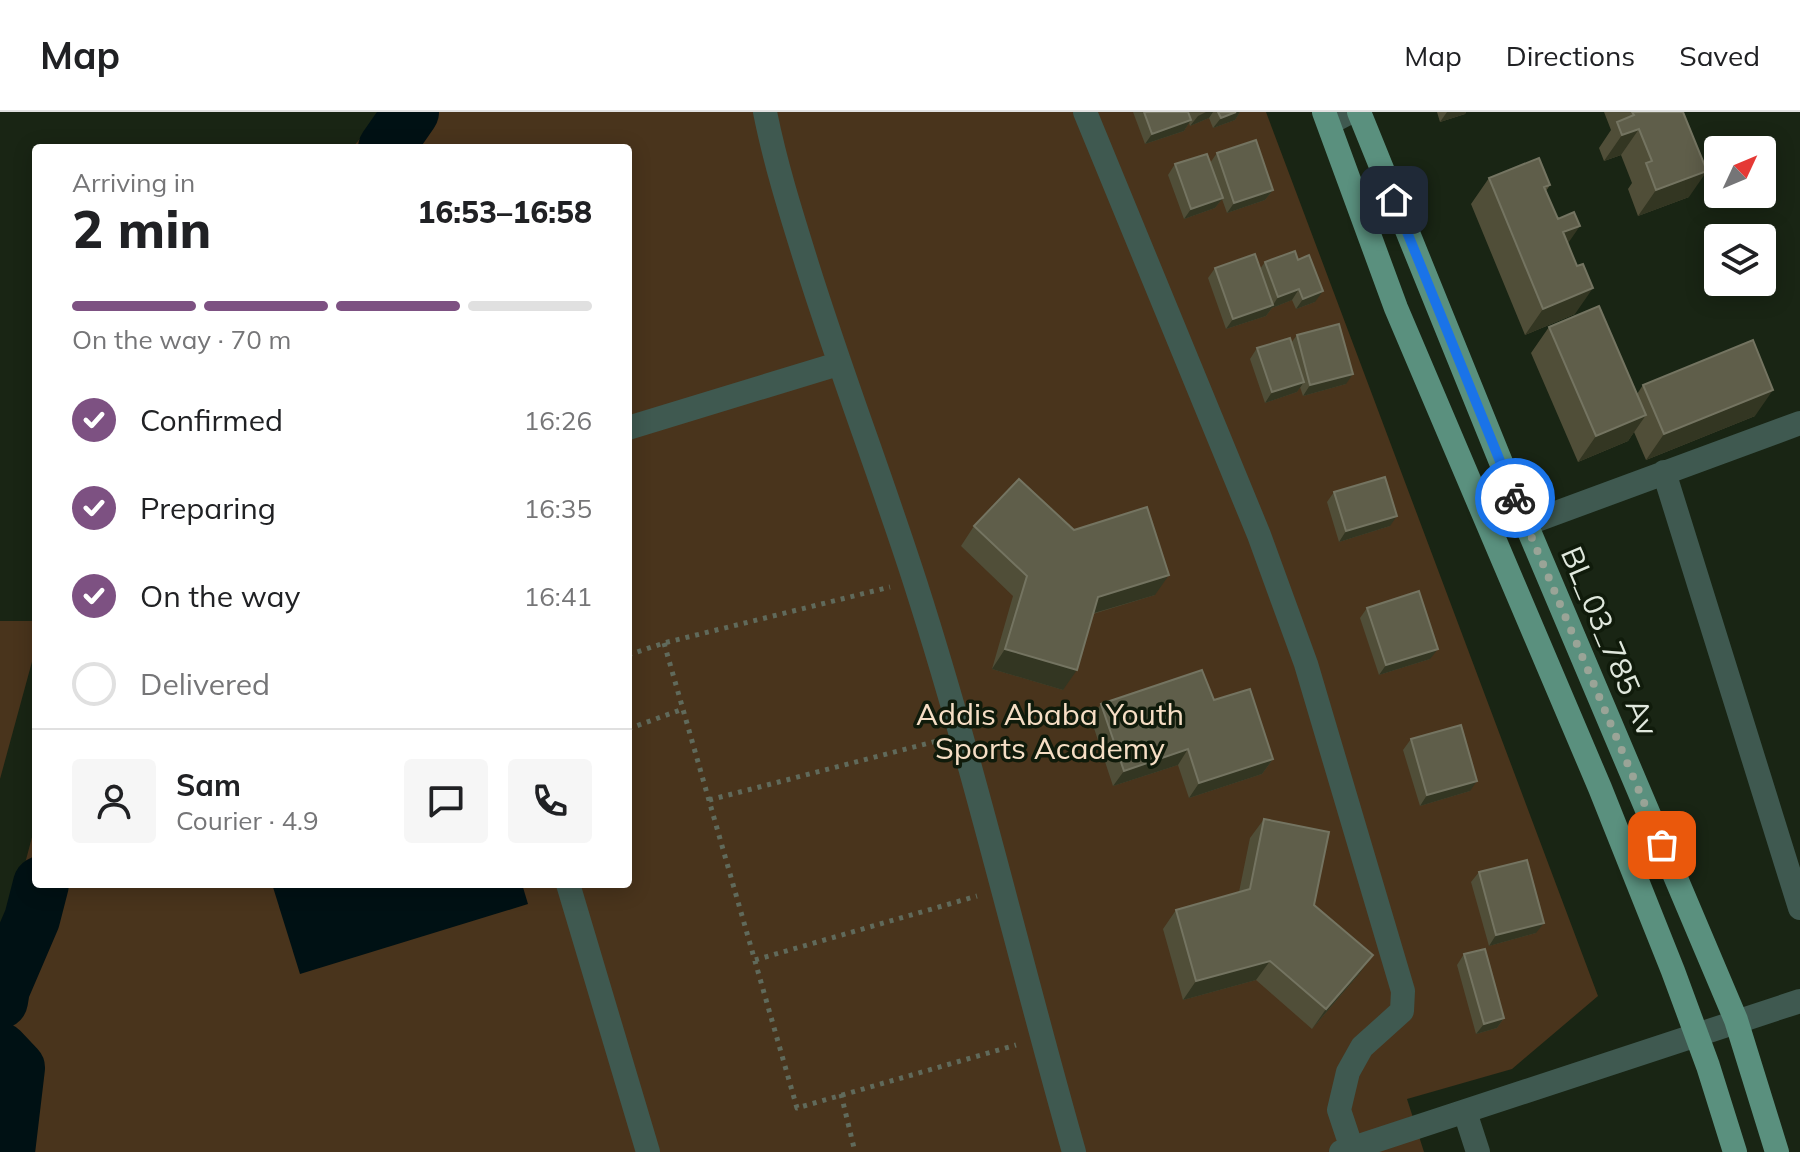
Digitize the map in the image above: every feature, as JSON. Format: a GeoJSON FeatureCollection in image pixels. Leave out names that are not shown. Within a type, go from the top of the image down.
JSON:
{"type":"FeatureCollection","features":[{"type":"Feature","properties":{"kind":"main road","name":"BL_03_785 Av"},"geometry":{"type":"LineString","coordinates":[[1359,112],[1526,524],[1736,1020],[1777,1152]]}},
{"type":"Feature","properties":{"kind":"main road"},"geometry":{"type":"LineString","coordinates":[[1334,116],[1396,308],[1600,788],[1697,1037],[1735,1152]]}},
{"type":"Feature","properties":{"kind":"street"},"geometry":{"type":"LineString","coordinates":[[765,112],[773,155],[838,364],[915,581],[1027,974],[1041,1038],[1074,1152]]}},
{"type":"Feature","properties":{"kind":"street"},"geometry":{"type":"LineString","coordinates":[[1085,112],[1259,535],[1306,664],[1403,991],[1402,1011],[1362,1047],[1348,1072],[1339,1110],[1346,1150],[1800,1001]]}},
{"type":"Feature","properties":{"kind":"street"},"geometry":{"type":"LineString","coordinates":[[632,427],[838,364]]}},
{"type":"Feature","properties":{"kind":"street"},"geometry":{"type":"LineString","coordinates":[[1526,524],[1800,423]]}},
{"type":"Feature","properties":{"kind":"street"},"geometry":{"type":"LineString","coordinates":[[1664,472],[1800,908]]}},
{"type":"Feature","properties":{"kind":"street"},"geometry":{"type":"LineString","coordinates":[[569,888],[648,1152]]}},
{"type":"Feature","properties":{"kind":"street"},"geometry":{"type":"LineString","coordinates":[[1465,1112],[1478,1152]]}},
{"type":"Feature","properties":{"kind":"path"},"geometry":{"type":"LineString","coordinates":[[632,654],[915,581]]}},
{"type":"Feature","properties":{"kind":"path"},"geometry":{"type":"LineString","coordinates":[[664,643],[797,1108],[1041,1038]]}},
{"type":"Feature","properties":{"kind":"path"},"geometry":{"type":"LineString","coordinates":[[632,728],[683,709]]}},
{"type":"Feature","properties":{"kind":"path"},"geometry":{"type":"LineString","coordinates":[[709,800],[959,735]]}},
{"type":"Feature","properties":{"kind":"path"},"geometry":{"type":"LineString","coordinates":[[755,960],[1003,888]]}},
{"type":"Feature","properties":{"kind":"path"},"geometry":{"type":"LineString","coordinates":[[841,1094],[855,1152]]}},
{"type":"Feature","properties":{"kind":"green space","name":"Addis Ababa Youth Sports Academy"},"geometry":{"type":"Polygon","coordinates":[[[383,112],[1266,112],[1598,996],[1512,1069],[1407,1099],[1424,1152],[0,1152],[0,958],[32,837],[32,888],[632,888],[632,144],[355,144],[383,112]]]}},
{"type":"Feature","properties":{"kind":"green space"},"geometry":{"type":"Polygon","coordinates":[[[0,621],[32,621],[32,662],[0,779],[0,621]]]}},
{"type":"Feature","properties":{"kind":"shaded area"},"geometry":{"type":"Polygon","coordinates":[[[273,888],[523,888],[528,904],[300,974],[273,888]]]}},
{"type":"Feature","properties":{"kind":"building"},"geometry":{"type":"Polygon","coordinates":[[[1144,112],[1188,112],[1191,120],[1152,134],[1144,112]]]}},
{"type":"Feature","properties":{"kind":"building"},"geometry":{"type":"Polygon","coordinates":[[[1218,112],[1236,112],[1221,118],[1218,112]]]}},
{"type":"Feature","properties":{"kind":"building"},"geometry":{"type":"Polygon","coordinates":[[[1632,112],[1683,112],[1704,164],[1704,172],[1656,190],[1646,163],[1652,161],[1639,129],[1622,135],[1617,122],[1634,115],[1632,112]]]}},
{"type":"Feature","properties":{"kind":"building"},"geometry":{"type":"Polygon","coordinates":[[[1256,140],[1273,190],[1234,203],[1217,153],[1256,140]]]}},
{"type":"Feature","properties":{"kind":"building"},"geometry":{"type":"Polygon","coordinates":[[[1207,154],[1223,198],[1191,209],[1175,164],[1207,154]]]}},
{"type":"Feature","properties":{"kind":"building"},"geometry":{"type":"Polygon","coordinates":[[[1539,158],[1550,185],[1544,187],[1558,219],[1574,212],[1580,226],[1563,232],[1577,266],[1583,264],[1593,288],[1543,309],[1489,178],[1539,158]]]}},
{"type":"Feature","properties":{"kind":"building"},"geometry":{"type":"Polygon","coordinates":[[[1295,251],[1298,260],[1309,255],[1323,291],[1303,299],[1299,289],[1278,297],[1265,262],[1295,251]]]}},
{"type":"Feature","properties":{"kind":"building"},"geometry":{"type":"Polygon","coordinates":[[[1255,254],[1273,305],[1233,319],[1215,268],[1255,254]]]}},
{"type":"Feature","properties":{"kind":"building"},"geometry":{"type":"Polygon","coordinates":[[[1599,306],[1646,415],[1596,436],[1549,327],[1599,306]]]}},
{"type":"Feature","properties":{"kind":"building"},"geometry":{"type":"Polygon","coordinates":[[[1339,324],[1353,374],[1310,385],[1297,335],[1339,324]]]}},
{"type":"Feature","properties":{"kind":"building"},"geometry":{"type":"Polygon","coordinates":[[[1290,338],[1304,382],[1272,392],[1257,348],[1290,338]]]}},
{"type":"Feature","properties":{"kind":"building"},"geometry":{"type":"Polygon","coordinates":[[[1753,340],[1773,390],[1664,434],[1643,385],[1753,340]]]}},
{"type":"Feature","properties":{"kind":"building"},"geometry":{"type":"Polygon","coordinates":[[[1385,477],[1397,516],[1346,531],[1334,492],[1385,477]]]}},
{"type":"Feature","properties":{"kind":"building"},"geometry":{"type":"Polygon","coordinates":[[[1019,479],[1074,530],[1147,507],[1169,575],[1098,597],[1077,670],[1005,649],[1027,576],[974,526],[1019,479]]]}},
{"type":"Feature","properties":{"kind":"building"},"geometry":{"type":"Polygon","coordinates":[[[1419,591],[1438,649],[1386,665],[1367,608],[1419,591]]]}},
{"type":"Feature","properties":{"kind":"building"},"geometry":{"type":"Polygon","coordinates":[[[1202,670],[1214,700],[1250,689],[1273,759],[1199,783],[1188,749],[1124,771],[1101,704],[1202,670]]]}},
{"type":"Feature","properties":{"kind":"building"},"geometry":{"type":"Polygon","coordinates":[[[1461,725],[1477,781],[1427,795],[1411,739],[1461,725]]]}},
{"type":"Feature","properties":{"kind":"building"},"geometry":{"type":"Polygon","coordinates":[[[1264,819],[1329,832],[1314,905],[1373,955],[1326,1009],[1270,961],[1196,981],[1176,910],[1250,889],[1264,819]]]}},
{"type":"Feature","properties":{"kind":"building"},"geometry":{"type":"Polygon","coordinates":[[[1527,860],[1544,923],[1496,935],[1479,872],[1527,860]]]}},
{"type":"Feature","properties":{"kind":"building"},"geometry":{"type":"Polygon","coordinates":[[[1485,949],[1504,1018],[1484,1024],[1464,954],[1485,949]]]}},
{"type":"Feature","properties":{"kind":"waterway"},"geometry":{"type":"LineString","coordinates":[[389,144],[411,112]]}},
{"type":"Feature","properties":{"kind":"waterway"},"geometry":{"type":"LineString","coordinates":[[0,1001],[2,989],[32,919],[40,888]]}},
{"type":"Feature","properties":{"kind":"waterway"},"geometry":{"type":"LineString","coordinates":[[0,1050],[17,1068],[7,1152]]}},
{"type":"Feature","properties":{"kind":"way so far"},"geometry":{"type":"LineString","coordinates":[[1515,498],[1662,845]]}},
{"type":"Feature","properties":{"kind":"route"},"geometry":{"type":"LineString","coordinates":[[1394,200],[1515,498]]}}]}
